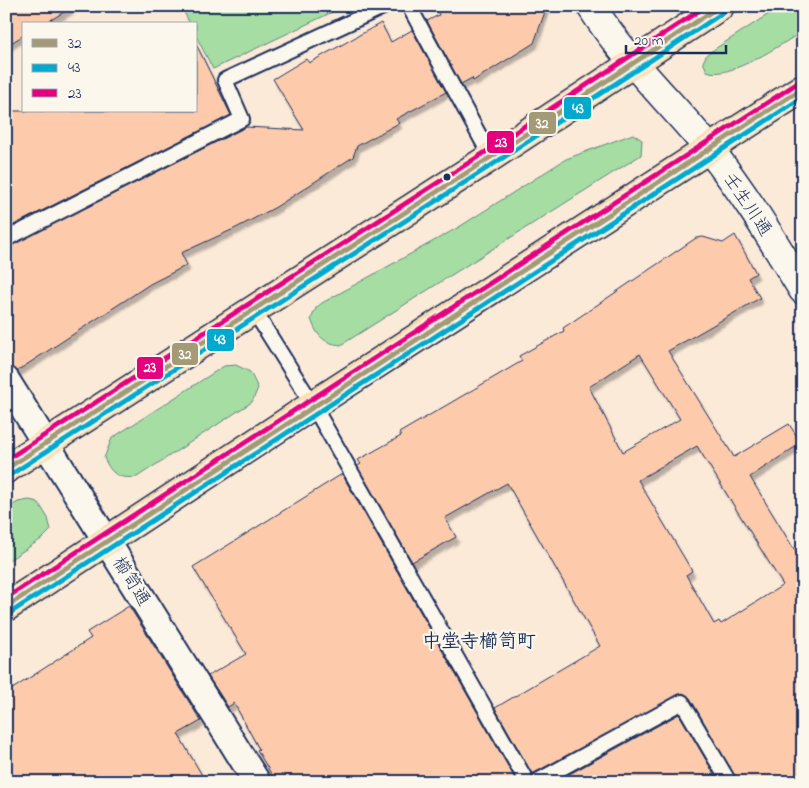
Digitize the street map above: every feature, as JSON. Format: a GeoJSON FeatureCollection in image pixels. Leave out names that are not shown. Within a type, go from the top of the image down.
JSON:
{"type":"FeatureCollection","features":[{"type":"Feature","properties":{"kind":"highway"},"geometry":{"type":"LineString","coordinates":[[6,468],[491,157],[720,6]]}},
{"type":"Feature","properties":{"kind":"highway"},"geometry":{"type":"LineString","coordinates":[[6,607],[312,405],[803,88]]}},
{"type":"Feature","properties":{"kind":"street","name":"壬生川通"},"geometry":{"type":"LineString","coordinates":[[591,6],[614,38],[709,149],[748,198],[803,290]]}},
{"type":"Feature","properties":{"kind":"street","name":"櫛笥通"},"geometry":{"type":"LineString","coordinates":[[6,380],[257,782]]}},
{"type":"Feature","properties":{"kind":"lane"},"geometry":{"type":"LineString","coordinates":[[6,239],[242,119],[225,80],[385,6]]}},
{"type":"Feature","properties":{"kind":"lane"},"geometry":{"type":"LineString","coordinates":[[409,6],[491,157]]}},
{"type":"Feature","properties":{"kind":"lane"},"geometry":{"type":"LineString","coordinates":[[254,309],[312,405],[527,782]]}},
{"type":"Feature","properties":{"kind":"lane"},"geometry":{"type":"LineString","coordinates":[[536,782],[682,702],[729,782]]}},
{"type":"Feature","properties":{"kind":"green space"},"geometry":{"type":"Polygon","coordinates":[[[181,6],[345,6],[213,69],[198,40],[198,22],[189,22],[181,6]]]}},
{"type":"Feature","properties":{"kind":"green space"},"geometry":{"type":"Polygon","coordinates":[[[781,6],[803,6],[803,31],[770,52],[741,66],[716,73],[707,71],[703,62],[707,54],[781,6]]]}},
{"type":"Feature","properties":{"kind":"green space"},"geometry":{"type":"Polygon","coordinates":[[[633,134],[642,140],[641,155],[341,345],[325,340],[318,334],[311,319],[316,308],[322,303],[459,227],[566,159],[633,134]]]}},
{"type":"Feature","properties":{"kind":"green space"},"geometry":{"type":"Polygon","coordinates":[[[236,365],[250,372],[258,388],[252,402],[137,477],[120,476],[113,472],[104,458],[112,438],[224,366],[236,365]]]}},
{"type":"Feature","properties":{"kind":"green space"},"geometry":{"type":"Polygon","coordinates":[[[29,500],[38,502],[48,518],[51,530],[43,538],[6,562],[6,509],[18,502],[29,500]]]}},
{"type":"Feature","properties":{"kind":"building"},"geometry":{"type":"Polygon","coordinates":[[[6,6],[74,6],[47,22],[22,22],[22,36],[6,46],[6,6]]]}},
{"type":"Feature","properties":{"kind":"building"},"geometry":{"type":"Polygon","coordinates":[[[435,6],[547,6],[534,43],[473,81],[472,78],[461,84],[427,21],[439,15],[435,6]]]}},
{"type":"Feature","properties":{"kind":"building"},"geometry":{"type":"Polygon","coordinates":[[[381,23],[391,42],[412,30],[446,92],[396,119],[399,123],[357,146],[353,157],[276,207],[181,253],[187,265],[150,284],[17,371],[6,365],[6,248],[246,127],[304,130],[273,79],[306,59],[309,63],[381,23]]]}},
{"type":"Feature","properties":{"kind":"building"},"geometry":{"type":"Polygon","coordinates":[[[198,48],[231,115],[6,229],[6,111],[198,112],[198,48]]]}},
{"type":"Feature","properties":{"kind":"building"},"geometry":{"type":"Polygon","coordinates":[[[735,235],[756,273],[748,278],[760,298],[668,351],[734,457],[789,424],[801,443],[750,477],[803,564],[803,782],[738,782],[690,698],[683,693],[532,774],[495,708],[600,646],[507,483],[445,518],[456,537],[412,562],[357,466],[361,464],[358,460],[401,436],[399,433],[522,361],[519,356],[564,331],[563,328],[696,238],[703,237],[723,243],[735,235]],[[640,354],[589,387],[623,452],[680,419],[640,354]],[[697,446],[638,480],[692,571],[686,575],[714,624],[719,621],[721,624],[783,585],[697,446]]]}},
{"type":"Feature","properties":{"kind":"building"},"geometry":{"type":"Polygon","coordinates":[[[342,474],[517,782],[276,782],[257,750],[259,749],[234,703],[228,707],[208,676],[246,654],[193,567],[342,474]]]}},
{"type":"Feature","properties":{"kind":"building"},"geometry":{"type":"Polygon","coordinates":[[[129,606],[201,721],[178,734],[206,782],[6,782],[6,693],[91,638],[87,632],[129,606]]]}},
{"type":"Feature","properties":{"kind":"building"},"geometry":{"type":"Polygon","coordinates":[[[679,714],[719,782],[555,782],[679,714]]]}},
{"type":"Feature","properties":{"kind":"transit line","name":"23"},"geometry":{"type":"LineString","coordinates":[[6,460],[487,151],[706,6]]}},
{"type":"Feature","properties":{"kind":"transit line","name":"32"},"geometry":{"type":"LineString","coordinates":[[6,469],[491,157],[720,6]]}},
{"type":"Feature","properties":{"kind":"transit line","name":"43"},"geometry":{"type":"LineString","coordinates":[[10,475],[495,163],[724,12]]}},
{"type":"Feature","properties":{"kind":"transit line","name":"23"},"geometry":{"type":"LineString","coordinates":[[6,598],[799,82]]}},
{"type":"Feature","properties":{"kind":"transit line","name":"32"},"geometry":{"type":"LineString","coordinates":[[6,607],[803,88]]}},
{"type":"Feature","properties":{"kind":"transit line","name":"43"},"geometry":{"type":"LineString","coordinates":[[10,613],[803,97]]}},
{"type":"Feature","properties":{"kind":"district","name":"中堂寺櫛笥町"},"geometry":{"type":"Point","coordinates":[479,640]}}]}
